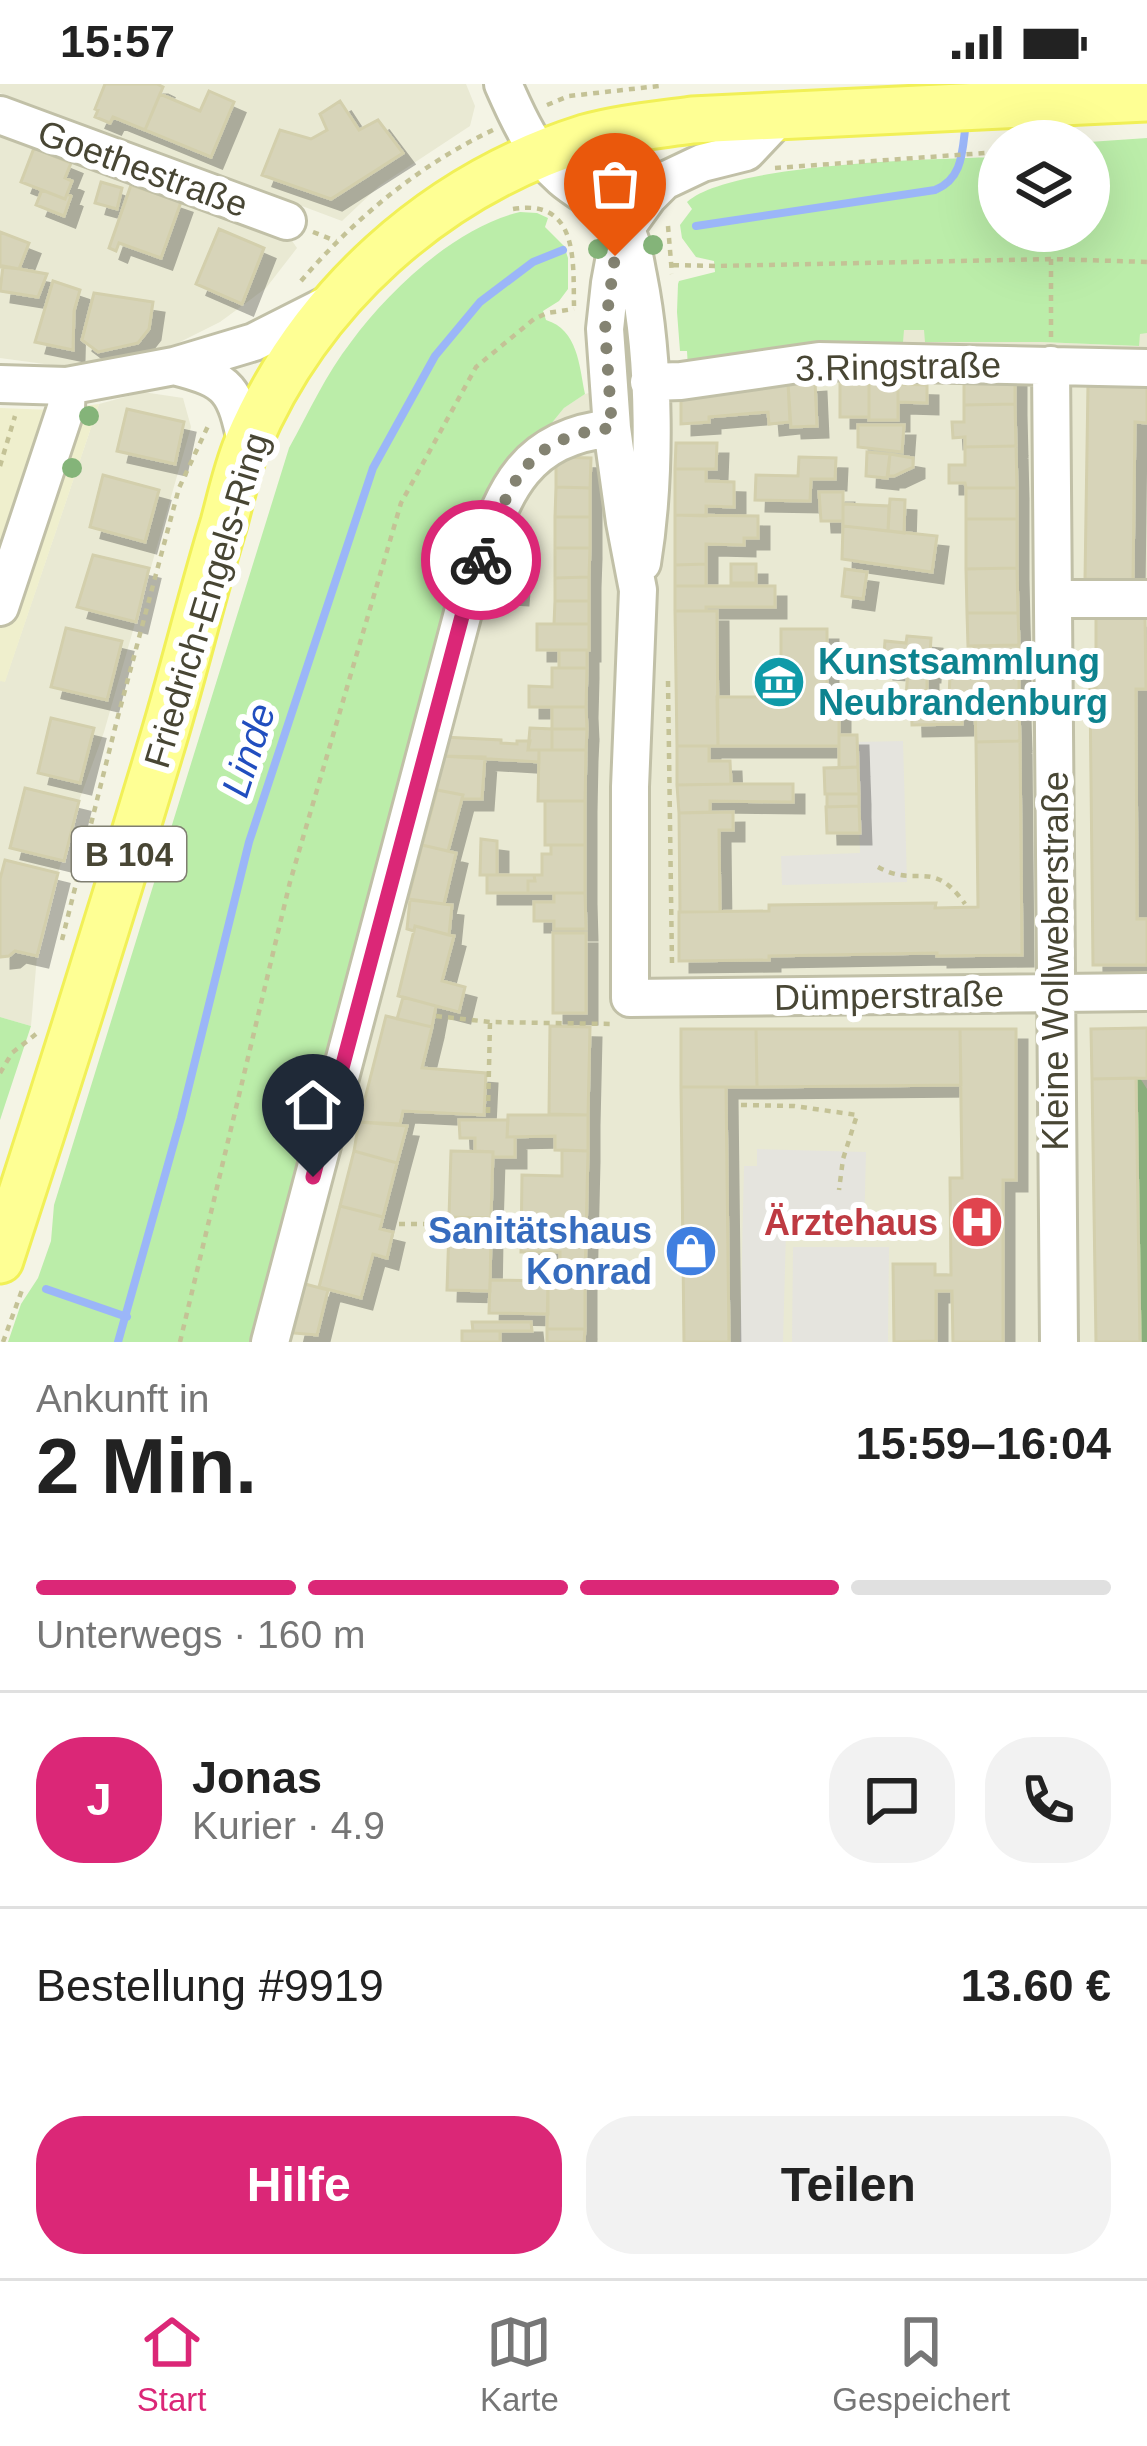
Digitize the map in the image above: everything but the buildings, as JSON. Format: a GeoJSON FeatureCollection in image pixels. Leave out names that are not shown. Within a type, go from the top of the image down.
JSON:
{"type":"FeatureCollection","features":[{"type":"Feature","properties":{"kind":"main road","name":"Friedrich-Engels-Ring"},"geometry":{"type":"LineString","coordinates":[[13,1272],[204,586],[229,432],[334,301],[416,224],[474,187],[540,154],[589,137],[692,120],[945,108],[1012,98],[1147,98]]}},
{"type":"Feature","properties":{"kind":"street"},"geometry":{"type":"LineString","coordinates":[[502,84],[540,154],[625,230],[641,291],[650,382],[649,519],[638,590],[630,788],[630,1011]]}},
{"type":"Feature","properties":{"kind":"street"},"geometry":{"type":"LineString","coordinates":[[638,590],[612,428],[606,314],[615,256],[625,230],[664,181],[702,163],[746,152],[781,115]]}},
{"type":"Feature","properties":{"kind":"street","name":"Goethestraße"},"geometry":{"type":"LineString","coordinates":[[0,116],[287,221]]}},
{"type":"Feature","properties":{"kind":"street"},"geometry":{"type":"LineString","coordinates":[[10,385],[67,386],[174,366],[254,343],[334,301]]}},
{"type":"Feature","properties":{"kind":"street","name":"3.Ringstraße"},"geometry":{"type":"LineString","coordinates":[[650,382],[819,362],[1147,368]]}},
{"type":"Feature","properties":{"kind":"street","name":"Kleine Wollweberstraße"},"geometry":{"type":"LineString","coordinates":[[1051,365],[1059,1342]]}},
{"type":"Feature","properties":{"kind":"street"},"geometry":{"type":"LineString","coordinates":[[174,366],[226,387],[238,406],[229,432]]}},
{"type":"Feature","properties":{"kind":"street"},"geometry":{"type":"LineString","coordinates":[[0,607],[66,408],[67,386]]}},
{"type":"Feature","properties":{"kind":"street"},"geometry":{"type":"LineString","coordinates":[[271,1342],[469,590],[510,487],[531,460],[569,435],[612,428]]}},
{"type":"Feature","properties":{"kind":"street"},"geometry":{"type":"LineString","coordinates":[[1053,599],[1147,599]]}},
{"type":"Feature","properties":{"kind":"street","name":"Dümperstraße"},"geometry":{"type":"LineString","coordinates":[[630,1011],[672,998],[1147,992]]}},
{"type":"Feature","properties":{"kind":"path"},"geometry":{"type":"LineString","coordinates":[[590,94],[677,84]]}},
{"type":"Feature","properties":{"kind":"path"},"geometry":{"type":"LineString","coordinates":[[774,168],[978,153]]}},
{"type":"Feature","properties":{"kind":"path"},"geometry":{"type":"LineString","coordinates":[[180,1342],[290,882],[401,503],[476,367],[534,319],[574,309],[567,229],[537,208],[504,211]]}},
{"type":"Feature","properties":{"kind":"path"},"geometry":{"type":"LineString","coordinates":[[666,212],[672,268],[1052,259],[1147,262]]}},
{"type":"Feature","properties":{"kind":"path"},"geometry":{"type":"LineString","coordinates":[[1051,365],[1052,259]]}},
{"type":"Feature","properties":{"kind":"path"},"geometry":{"type":"LineString","coordinates":[[0,466],[17,409],[10,385]]}},
{"type":"Feature","properties":{"kind":"path"},"geometry":{"type":"LineString","coordinates":[[60,948],[179,488],[229,432]]}},
{"type":"Feature","properties":{"kind":"path"},"geometry":{"type":"LineString","coordinates":[[672,998],[668,681],[676,681]]}},
{"type":"Feature","properties":{"kind":"path"},"geometry":{"type":"LineString","coordinates":[[878,867],[893,876],[944,879],[965,904]]}},
{"type":"Feature","properties":{"kind":"path"},"geometry":{"type":"LineString","coordinates":[[436,1016],[490,1022],[630,1011]]}},
{"type":"Feature","properties":{"kind":"path"},"geometry":{"type":"LineString","coordinates":[[488,1113],[490,1022]]}},
{"type":"Feature","properties":{"kind":"path"},"geometry":{"type":"LineString","coordinates":[[0,1073],[12,1053],[36,1034],[29,1056]]}},
{"type":"Feature","properties":{"kind":"path"},"geometry":{"type":"LineString","coordinates":[[741,1105],[857,1115],[839,1190]]}},
{"type":"Feature","properties":{"kind":"path"},"geometry":{"type":"LineString","coordinates":[[399,1224],[510,1224]]}},
{"type":"Feature","properties":{"kind":"path"},"geometry":{"type":"LineString","coordinates":[[3,1342],[17,1298],[13,1272]]}},
{"type":"Feature","properties":{"kind":"shaded area"},"geometry":{"type":"Polygon","coordinates":[[[0,84],[466,84],[475,106],[470,126],[379,186],[342,221],[0,93],[0,84]]]}},
{"type":"Feature","properties":{"kind":"shaded area"},"geometry":{"type":"Polygon","coordinates":[[[0,127],[288,235],[297,248],[266,288],[220,322],[164,350],[59,366],[0,358],[0,127]]]}},
{"type":"Feature","properties":{"kind":"shaded area"},"geometry":{"type":"Polygon","coordinates":[[[903,330],[925,330],[926,342],[1138,346],[1140,333],[1147,333],[1147,1342],[264,1342],[503,483],[564,408],[585,394],[818,342],[903,342],[903,330]]]}},
{"type":"Feature","properties":{"kind":"shaded area"},"geometry":{"type":"Polygon","coordinates":[[[143,392],[183,398],[191,427],[104,732],[58,873],[37,956],[31,1026],[0,1017],[0,681],[5,681],[99,404],[143,392]]]}},
{"type":"Feature","properties":{"kind":"shaded area"},"geometry":{"type":"Polygon","coordinates":[[[99,404],[5,682],[0,681],[0,408],[52,410],[99,404]]]}},
{"type":"Feature","properties":{"kind":"shaded area"},"geometry":{"type":"Polygon","coordinates":[[[903,741],[907,882],[782,885],[781,856],[860,853],[857,742],[903,741]]]}},
{"type":"Feature","properties":{"kind":"shaded area"},"geometry":{"type":"Polygon","coordinates":[[[757,1149],[866,1152],[864,1232],[786,1231],[783,1342],[740,1342],[744,1166],[757,1166],[757,1149]]]}},
{"type":"Feature","properties":{"kind":"shaded area"},"geometry":{"type":"Polygon","coordinates":[[[793,1247],[889,1247],[888,1342],[792,1342],[793,1247]]]}},
{"type":"Feature","properties":{"kind":"green space"},"geometry":{"type":"Polygon","coordinates":[[[1147,138],[1147,333],[1140,334],[1139,346],[925,342],[924,330],[904,330],[903,342],[818,342],[688,368],[687,351],[680,351],[678,284],[715,272],[714,261],[696,257],[682,238],[680,225],[692,209],[687,202],[710,189],[788,171],[978,158],[978,252],[1110,252],[1110,141],[1147,138]]]}},
{"type":"Feature","properties":{"kind":"green space"},"geometry":{"type":"Polygon","coordinates":[[[520,212],[548,218],[545,227],[564,246],[568,289],[543,311],[546,320],[571,340],[585,394],[564,408],[503,483],[264,1342],[8,1342],[51,1241],[54,1205],[289,448],[334,367],[384,302],[448,246],[520,212]]]}},
{"type":"Feature","properties":{"kind":"green space"},"geometry":{"type":"Polygon","coordinates":[[[0,1017],[31,1026],[0,1120],[0,1017]]]}},
{"type":"Feature","properties":{"kind":"green space"},"geometry":{"type":"Polygon","coordinates":[[[1136,1078],[1147,1089],[1147,1342],[1140,1342],[1136,1078]]]}},
{"type":"Feature","properties":{"kind":"waterway","name":"Linde"},"geometry":{"type":"LineString","coordinates":[[696,226],[935,190],[956,171],[966,122]]}},
{"type":"Feature","properties":{"kind":"waterway","name":"Linde"},"geometry":{"type":"LineString","coordinates":[[118,1342],[181,1118],[249,842],[373,468],[435,356],[480,302],[533,262],[563,250]]}},
{"type":"Feature","properties":{"kind":"waterway"},"geometry":{"type":"LineString","coordinates":[[46,1289],[127,1317]]}},
{"type":"Feature","properties":{"kind":"way so far"},"geometry":{"type":"LineString","coordinates":[[481,560],[510,487],[531,460],[569,435],[612,428],[605,329],[615,256]]}},
{"type":"Feature","properties":{"kind":"place","name":"Kunstsammlung Neubrandenburg"},"geometry":{"type":"Point","coordinates":[779,682]}},
{"type":"Feature","properties":{"kind":"place","name":"Ärztehaus"},"geometry":{"type":"Point","coordinates":[977,1222]}},
{"type":"Feature","properties":{"kind":"place","name":"Sanitätshaus Konrad"},"geometry":{"type":"Point","coordinates":[691,1251]}},
{"type":"Feature","properties":{"kind":"route"},"geometry":{"type":"LineString","coordinates":[[313,1177],[469,590],[481,560]]}}]}
